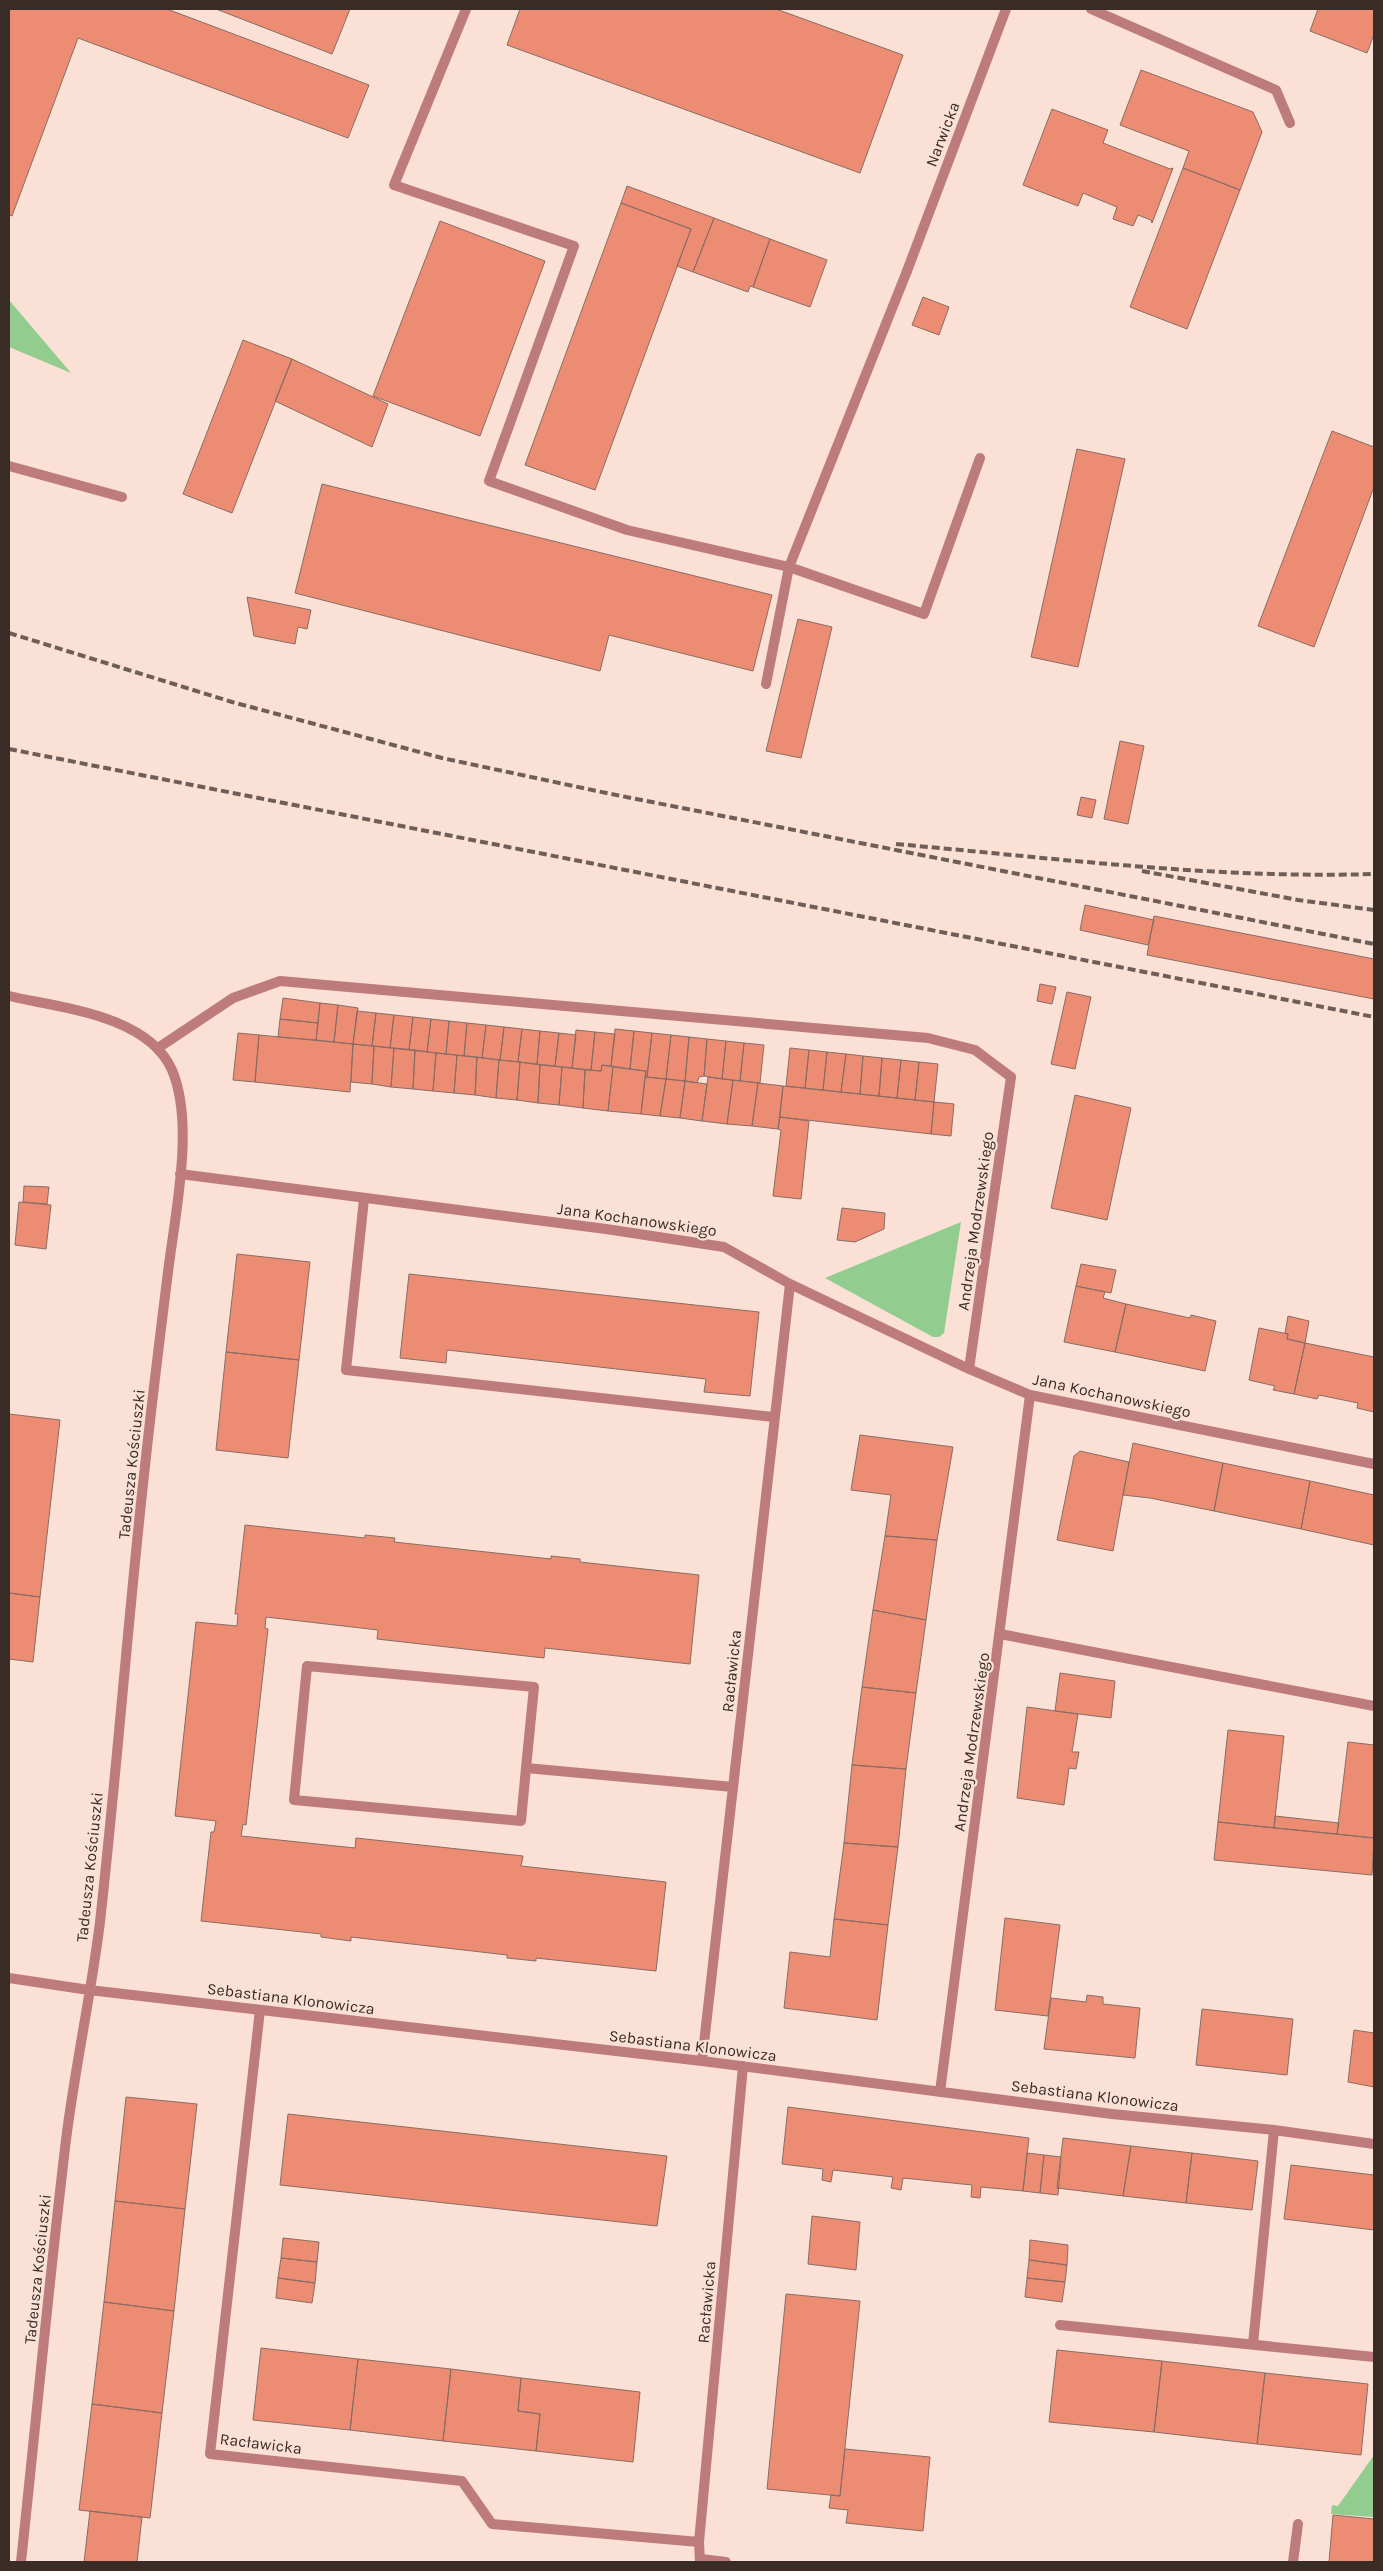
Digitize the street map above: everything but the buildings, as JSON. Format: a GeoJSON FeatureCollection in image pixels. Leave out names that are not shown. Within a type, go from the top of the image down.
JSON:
{"type":"FeatureCollection","features":[{"type":"Feature","properties":{"kind":"street"},"geometry":{"type":"LineString","coordinates":[[466,9],[394,185],[574,246],[489,481],[627,530],[789,567],[924,614],[980,458]]}},
{"type":"Feature","properties":{"kind":"street","name":"Narwicka"},"geometry":{"type":"LineString","coordinates":[[766,684],[789,567],[907,272],[1006,9]]}},
{"type":"Feature","properties":{"kind":"street"},"geometry":{"type":"LineString","coordinates":[[1091,9],[1276,90],[1290,124]]}},
{"type":"Feature","properties":{"kind":"street"},"geometry":{"type":"LineString","coordinates":[[9,466],[122,497]]}},
{"type":"Feature","properties":{"kind":"street","name":"Andrzeja Modrzewskiego"},"geometry":{"type":"LineString","coordinates":[[158,1048],[233,998],[280,981],[928,1038],[975,1050],[1011,1077],[969,1369]]}},
{"type":"Feature","properties":{"kind":"street"},"geometry":{"type":"LineString","coordinates":[[9,996],[95,1015],[128,1028],[158,1048],[175,1076],[183,1109],[180,1174]]}},
{"type":"Feature","properties":{"kind":"street","name":"Jana Kochanowskiego"},"geometry":{"type":"LineString","coordinates":[[180,1174],[364,1199],[564,1223],[724,1247],[790,1284],[969,1369],[1030,1395],[1374,1464]]}},
{"type":"Feature","properties":{"kind":"street","name":"Tadeusza Kościuszki"},"geometry":{"type":"LineString","coordinates":[[21,2562],[66,2137],[99,1926],[144,1471],[180,1174]]}},
{"type":"Feature","properties":{"kind":"street"},"geometry":{"type":"LineString","coordinates":[[364,1199],[346,1370],[773,1417]]}},
{"type":"Feature","properties":{"kind":"street","name":"Racławicka"},"geometry":{"type":"LineString","coordinates":[[702,2061],[773,1417],[790,1284]]}},
{"type":"Feature","properties":{"kind":"street","name":"Andrzeja Modrzewskiego"},"geometry":{"type":"LineString","coordinates":[[940,2092],[1030,1395]]}},
{"type":"Feature","properties":{"kind":"street"},"geometry":{"type":"LineString","coordinates":[[1000,1634],[1374,1706]]}},
{"type":"Feature","properties":{"kind":"street"},"geometry":{"type":"LineString","coordinates":[[306,1666],[534,1687],[526,1768],[522,1821],[294,1800],[306,1666]]}},
{"type":"Feature","properties":{"kind":"street"},"geometry":{"type":"LineString","coordinates":[[526,1768],[733,1787]]}},
{"type":"Feature","properties":{"kind":"street","name":"Sebastiana Klonowicza"},"geometry":{"type":"LineString","coordinates":[[9,1978],[89,1990],[702,2061],[1112,2114],[1274,2130],[1374,2144]]}},
{"type":"Feature","properties":{"kind":"street","name":"Racławicka"},"geometry":{"type":"LineString","coordinates":[[260,2010],[210,2454],[462,2481],[492,2524],[699,2542]]}},
{"type":"Feature","properties":{"kind":"street","name":"Racławicka"},"geometry":{"type":"LineString","coordinates":[[701,2561],[699,2542],[743,2066]]}},
{"type":"Feature","properties":{"kind":"street"},"geometry":{"type":"LineString","coordinates":[[1253,2344],[1274,2130]]}},
{"type":"Feature","properties":{"kind":"street"},"geometry":{"type":"LineString","coordinates":[[1060,2325],[1374,2357]]}},
{"type":"Feature","properties":{"kind":"street"},"geometry":{"type":"LineString","coordinates":[[1293,2562],[1298,2524]]}},
{"type":"Feature","properties":{"kind":"street"},"geometry":{"type":"LineString","coordinates":[[701,2561],[726,2562]]}},
{"type":"Feature","properties":{"kind":"green space"},"geometry":{"type":"Polygon","coordinates":[[[9,300],[71,373],[9,347],[9,300]]]}},
{"type":"Feature","properties":{"kind":"green space"},"geometry":{"type":"Polygon","coordinates":[[[961,1222],[944,1333],[939,1337],[933,1337],[825,1278],[961,1222]]]}},
{"type":"Feature","properties":{"kind":"green space"},"geometry":{"type":"Polygon","coordinates":[[[1374,2455],[1374,2517],[1331,2514],[1332,2505],[1338,2506],[1374,2455]]]}},
{"type":"Feature","properties":{"kind":"railway"},"geometry":{"type":"LineString","coordinates":[[9,633],[232,702],[442,758],[611,794],[1374,944]]}},
{"type":"Feature","properties":{"kind":"railway"},"geometry":{"type":"LineString","coordinates":[[9,749],[1374,1017]]}},
{"type":"Feature","properties":{"kind":"railway"},"geometry":{"type":"LineString","coordinates":[[896,844],[1195,870],[1314,875],[1374,874]]}},
{"type":"Feature","properties":{"kind":"railway"},"geometry":{"type":"LineString","coordinates":[[1142,871],[1298,900],[1374,910]]}}]}
